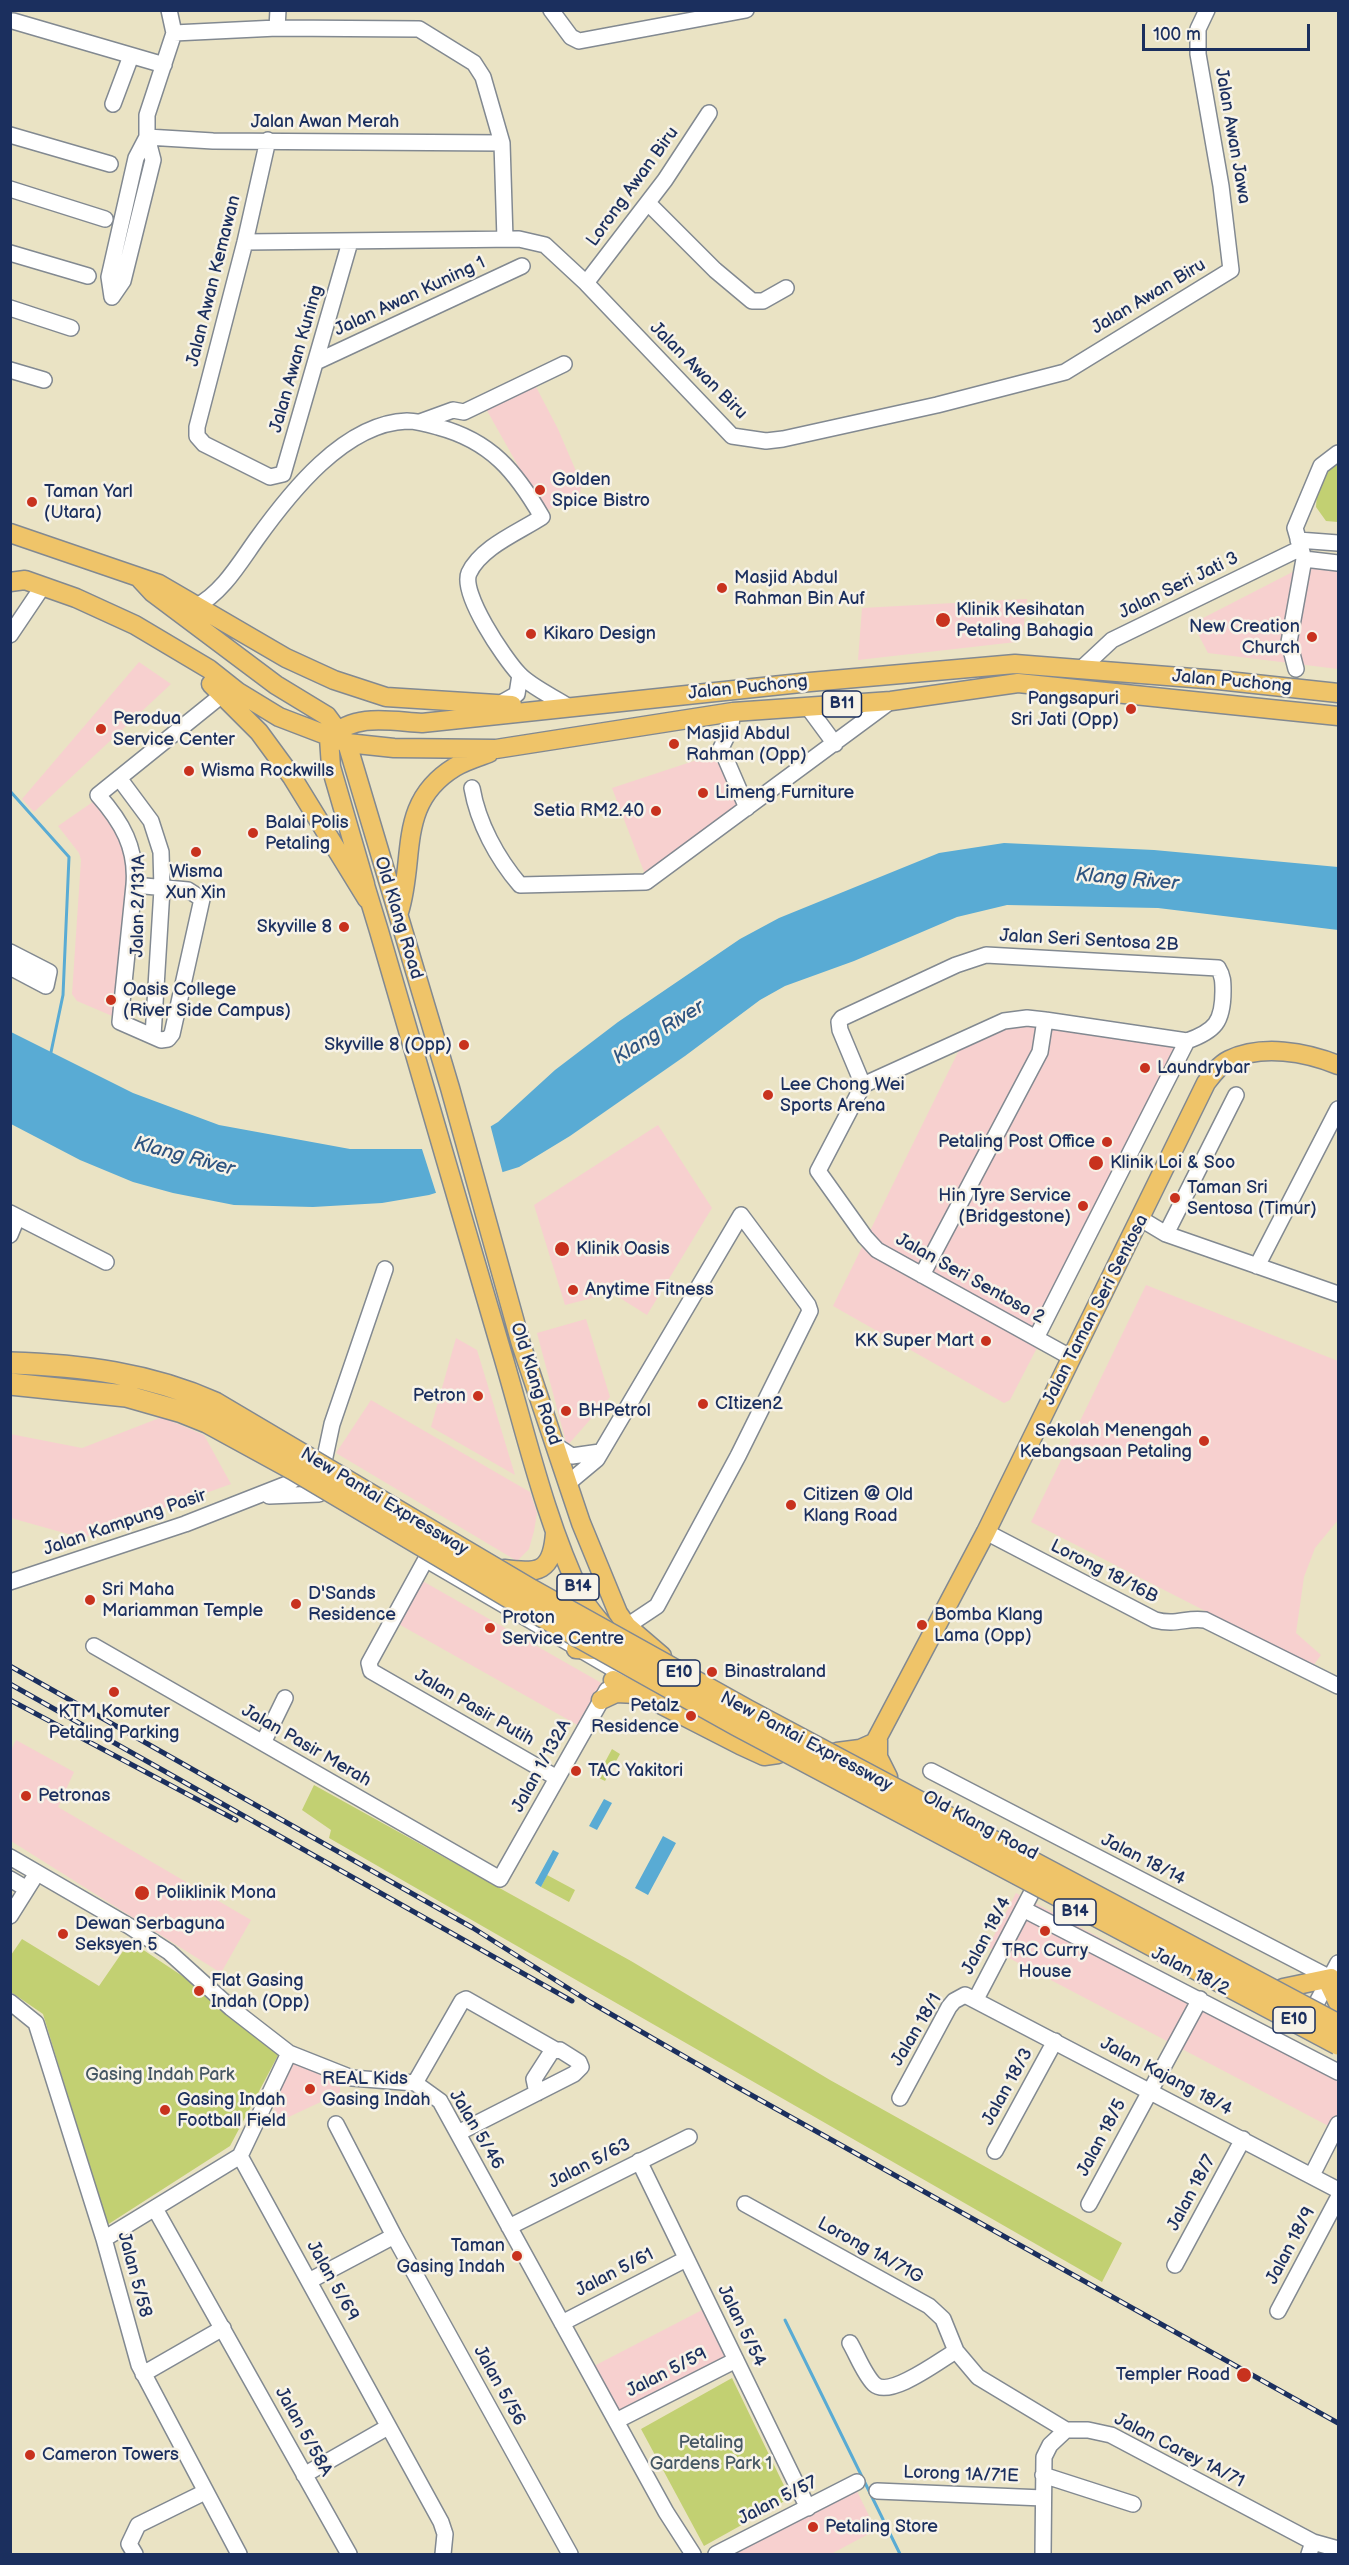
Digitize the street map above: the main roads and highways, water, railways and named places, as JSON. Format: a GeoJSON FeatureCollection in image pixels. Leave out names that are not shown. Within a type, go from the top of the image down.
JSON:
{"type":"FeatureCollection","features":[{"type":"Feature","properties":{"kind":"highway","name":"New Pantai Expressway"},"geometry":{"type":"LineString","coordinates":[[10,1363],[129,1374],[159,1382],[215,1403],[531,1590],[748,1711],[1338,2025]]}},
{"type":"Feature","properties":{"kind":"highway","name":"New Pantai Expressway"},"geometry":{"type":"LineString","coordinates":[[10,1384],[126,1396],[182,1412],[207,1422],[293,1469],[524,1606],[727,1719],[1250,1995],[1338,2044]]}},
{"type":"Feature","properties":{"kind":"highway"},"geometry":{"type":"LineString","coordinates":[[1250,1995],[1338,2058]]}},
{"type":"Feature","properties":{"kind":"main road"},"geometry":{"type":"LineString","coordinates":[[10,533],[99,561],[140,579],[159,584],[286,658],[334,680],[386,697],[501,703],[544,709]]}},
{"type":"Feature","properties":{"kind":"main road"},"geometry":{"type":"LineString","coordinates":[[15,577],[94,605],[143,630],[209,669],[238,692],[279,717],[338,737]]}},
{"type":"Feature","properties":{"kind":"main road"},"geometry":{"type":"LineString","coordinates":[[140,579],[152,592],[275,684],[327,716],[338,737]]}},
{"type":"Feature","properties":{"kind":"main road"},"geometry":{"type":"LineString","coordinates":[[143,630],[222,695],[255,727],[292,777],[371,905]]}},
{"type":"Feature","properties":{"kind":"main road","name":"Jalan Puchong"},"geometry":{"type":"LineString","coordinates":[[338,737],[358,721],[422,723],[810,682],[1015,664],[1338,693]]}},
{"type":"Feature","properties":{"kind":"main road","name":"Jalan Puchong"},"geometry":{"type":"LineString","coordinates":[[338,737],[394,748],[496,749],[732,712],[891,701],[1018,683],[1338,716]]}},
{"type":"Feature","properties":{"kind":"main road","name":"Old Klang Road"},"geometry":{"type":"LineString","coordinates":[[338,737],[331,767],[555,1529],[582,1599],[620,1632],[692,1675],[864,1764],[1338,2017]]}},
{"type":"Feature","properties":{"kind":"main road","name":"Old Klang Road"},"geometry":{"type":"LineString","coordinates":[[338,737],[398,916],[451,1093],[493,1250],[567,1484],[618,1613],[620,1632],[648,1682],[670,1699],[849,1791],[1338,2053]]}},
{"type":"Feature","properties":{"kind":"main road"},"geometry":{"type":"LineString","coordinates":[[398,916],[402,902],[412,819],[419,802],[440,778],[456,766],[496,749]]}},
{"type":"Feature","properties":{"kind":"main road","name":"Jalan Taman Seri Sentosa"},"geometry":{"type":"LineString","coordinates":[[849,1791],[878,1741],[986,1533],[1206,1083],[1228,1060],[1273,1052],[1296,1053],[1338,1065]]}},
{"type":"Feature","properties":{"kind":"main road"},"geometry":{"type":"LineString","coordinates":[[555,1445],[562,1486],[611,1622],[620,1632],[615,1676],[644,1696],[740,1745],[764,1756],[778,1754]]}},
{"type":"Feature","properties":{"kind":"main road"},"geometry":{"type":"LineString","coordinates":[[504,1569],[530,1573],[540,1570],[554,1553],[555,1529]]}},
{"type":"Feature","properties":{"kind":"main road"},"geometry":{"type":"LineString","coordinates":[[576,1649],[592,1650],[620,1632]]}},
{"type":"Feature","properties":{"kind":"main road"},"geometry":{"type":"LineString","coordinates":[[601,1700],[623,1692],[644,1696]]}},
{"type":"Feature","properties":{"kind":"main road"},"geometry":{"type":"LineString","coordinates":[[837,1752],[860,1749],[878,1741],[878,1757],[888,1778]]}},
{"type":"Feature","properties":{"kind":"main road"},"geometry":{"type":"LineString","coordinates":[[1283,1988],[1334,1976],[1338,2003]]}},
{"type":"Feature","properties":{"kind":"water","name":"Klang River"},"geometry":{"type":"Polygon","coordinates":[[[1004,843],[1154,850],[1338,867],[1338,930],[1158,908],[1007,905],[957,917],[854,961],[785,986],[760,1000],[685,1056],[570,1136],[519,1167],[429,1195],[382,1203],[313,1207],[234,1205],[173,1193],[133,1182],[80,1160],[11,1124],[11,1032],[133,1093],[219,1125],[350,1149],[422,1149],[483,1131],[498,1122],[555,1070],[618,1022],[740,939],[779,918],[939,853],[1004,843]]]}},
{"type":"Feature","properties":{"kind":"water"},"geometry":{"type":"Polygon","coordinates":[[[604,1799],[612,1803],[597,1830],[589,1826],[604,1799]]]}},
{"type":"Feature","properties":{"kind":"water"},"geometry":{"type":"Polygon","coordinates":[[[663,1836],[676,1843],[648,1895],[635,1888],[663,1836]]]}},
{"type":"Feature","properties":{"kind":"water"},"geometry":{"type":"Polygon","coordinates":[[[553,1850],[559,1853],[541,1887],[535,1883],[553,1850]]]}},
{"type":"Feature","properties":{"kind":"waterway"},"geometry":{"type":"LineString","coordinates":[[10,791],[69,857],[63,995],[50,1057]]}},
{"type":"Feature","properties":{"kind":"waterway"},"geometry":{"type":"LineString","coordinates":[[785,2320],[900,2554]]}},
{"type":"Feature","properties":{"kind":"railway"},"geometry":{"type":"LineString","coordinates":[[10,1666],[473,1928],[590,2002],[737,2087],[1338,2423]]}},
{"type":"Feature","properties":{"kind":"railway"},"geometry":{"type":"LineString","coordinates":[[10,1684],[572,2001]]}},
{"type":"Feature","properties":{"kind":"railway"},"geometry":{"type":"LineString","coordinates":[[10,1700],[236,1820]]}},
{"type":"Feature","properties":{"kind":"place","name":"Golden Spice Bistro"},"geometry":{"type":"Point","coordinates":[540,490]}},
{"type":"Feature","properties":{"kind":"place","name":"Taman Yarl (Utara)"},"geometry":{"type":"Point","coordinates":[32,502]}},
{"type":"Feature","properties":{"kind":"place","name":"Masjid Abdul Rahman Bin Auf"},"geometry":{"type":"Point","coordinates":[722,588]}},
{"type":"Feature","properties":{"kind":"place","name":"Klinik Kesihatan Petaling Bahagia"},"geometry":{"type":"Point","coordinates":[943,620]}},
{"type":"Feature","properties":{"kind":"place","name":"Kikaro Design"},"geometry":{"type":"Point","coordinates":[531,634]}},
{"type":"Feature","properties":{"kind":"place","name":"New Creation Church"},"geometry":{"type":"Point","coordinates":[1312,637]}},
{"type":"Feature","properties":{"kind":"place","name":"Pangsapuri Sri Jati (Opp)"},"geometry":{"type":"Point","coordinates":[1131,709]}},
{"type":"Feature","properties":{"kind":"place","name":"Perodua Service Center"},"geometry":{"type":"Point","coordinates":[101,729]}},
{"type":"Feature","properties":{"kind":"place","name":"Masjid Abdul Rahman (Opp)"},"geometry":{"type":"Point","coordinates":[674,744]}},
{"type":"Feature","properties":{"kind":"place","name":"Wisma Rockwills"},"geometry":{"type":"Point","coordinates":[189,771]}},
{"type":"Feature","properties":{"kind":"place","name":"Limeng Furniture"},"geometry":{"type":"Point","coordinates":[703,793]}},
{"type":"Feature","properties":{"kind":"place","name":"Setia RM2.40"},"geometry":{"type":"Point","coordinates":[656,811]}},
{"type":"Feature","properties":{"kind":"place","name":"Balai Polis Petaling"},"geometry":{"type":"Point","coordinates":[253,833]}},
{"type":"Feature","properties":{"kind":"place","name":"Wisma Xun Xin"},"geometry":{"type":"Point","coordinates":[196,852]}},
{"type":"Feature","properties":{"kind":"place","name":"Skyville 8"},"geometry":{"type":"Point","coordinates":[344,927]}},
{"type":"Feature","properties":{"kind":"place","name":"Oasis College (River Side Campus)"},"geometry":{"type":"Point","coordinates":[111,1000]}},
{"type":"Feature","properties":{"kind":"place","name":"Skyville 8 (Opp)"},"geometry":{"type":"Point","coordinates":[464,1045]}},
{"type":"Feature","properties":{"kind":"place","name":"Laundrybar"},"geometry":{"type":"Point","coordinates":[1145,1068]}},
{"type":"Feature","properties":{"kind":"place","name":"Lee Chong Wei Sports Arena"},"geometry":{"type":"Point","coordinates":[768,1095]}},
{"type":"Feature","properties":{"kind":"place","name":"Petaling Post Office"},"geometry":{"type":"Point","coordinates":[1107,1142]}},
{"type":"Feature","properties":{"kind":"place","name":"Klinik Loi & Soo"},"geometry":{"type":"Point","coordinates":[1096,1163]}},
{"type":"Feature","properties":{"kind":"place","name":"Taman Sri Sentosa (Timur)"},"geometry":{"type":"Point","coordinates":[1175,1198]}},
{"type":"Feature","properties":{"kind":"place","name":"Hin Tyre Service (Bridgestone)"},"geometry":{"type":"Point","coordinates":[1083,1206]}},
{"type":"Feature","properties":{"kind":"place","name":"Klinik Oasis"},"geometry":{"type":"Point","coordinates":[562,1249]}},
{"type":"Feature","properties":{"kind":"place","name":"Anytime Fitness"},"geometry":{"type":"Point","coordinates":[573,1290]}},
{"type":"Feature","properties":{"kind":"place","name":"KK Super Mart"},"geometry":{"type":"Point","coordinates":[986,1341]}},
{"type":"Feature","properties":{"kind":"place","name":"Petron"},"geometry":{"type":"Point","coordinates":[478,1396]}},
{"type":"Feature","properties":{"kind":"place","name":"CItizen2"},"geometry":{"type":"Point","coordinates":[703,1404]}},
{"type":"Feature","properties":{"kind":"place","name":"BHPetrol"},"geometry":{"type":"Point","coordinates":[566,1411]}},
{"type":"Feature","properties":{"kind":"place","name":"Sekolah Menengah Kebangsaan Petaling"},"geometry":{"type":"Point","coordinates":[1204,1441]}},
{"type":"Feature","properties":{"kind":"place","name":"Citizen @ Old Klang Road"},"geometry":{"type":"Point","coordinates":[791,1505]}},
{"type":"Feature","properties":{"kind":"place","name":"Sri Maha Mariamman Temple"},"geometry":{"type":"Point","coordinates":[90,1600]}},
{"type":"Feature","properties":{"kind":"place","name":"D'Sands Residence"},"geometry":{"type":"Point","coordinates":[296,1604]}},
{"type":"Feature","properties":{"kind":"place","name":"Bomba Klang Lama (Opp)"},"geometry":{"type":"Point","coordinates":[922,1625]}},
{"type":"Feature","properties":{"kind":"place","name":"Proton Service Centre"},"geometry":{"type":"Point","coordinates":[490,1628]}},
{"type":"Feature","properties":{"kind":"place","name":"Binastraland"},"geometry":{"type":"Point","coordinates":[712,1672]}},
{"type":"Feature","properties":{"kind":"place","name":"KTM Komuter Petaling Parking"},"geometry":{"type":"Point","coordinates":[114,1692]}},
{"type":"Feature","properties":{"kind":"place","name":"Petalz Residence"},"geometry":{"type":"Point","coordinates":[691,1716]}},
{"type":"Feature","properties":{"kind":"place","name":"TAC Yakitori"},"geometry":{"type":"Point","coordinates":[576,1771]}},
{"type":"Feature","properties":{"kind":"place","name":"Petronas"},"geometry":{"type":"Point","coordinates":[26,1796]}},
{"type":"Feature","properties":{"kind":"place","name":"Poliklinik Mona"},"geometry":{"type":"Point","coordinates":[142,1893]}},
{"type":"Feature","properties":{"kind":"place","name":"TRC Curry House"},"geometry":{"type":"Point","coordinates":[1045,1931]}},
{"type":"Feature","properties":{"kind":"place","name":"Dewan Serbaguna Seksyen 5"},"geometry":{"type":"Point","coordinates":[63,1934]}},
{"type":"Feature","properties":{"kind":"place","name":"Flat Gasing Indah (Opp)"},"geometry":{"type":"Point","coordinates":[199,1991]}},
{"type":"Feature","properties":{"kind":"place","name":"REAL Kids Gasing Indah"},"geometry":{"type":"Point","coordinates":[310,2089]}},
{"type":"Feature","properties":{"kind":"place","name":"Gasing Indah Football Field"},"geometry":{"type":"Point","coordinates":[165,2110]}},
{"type":"Feature","properties":{"kind":"place","name":"Taman Gasing Indah"},"geometry":{"type":"Point","coordinates":[517,2256]}},
{"type":"Feature","properties":{"kind":"place","name":"Templer Road"},"geometry":{"type":"Point","coordinates":[1244,2375]}},
{"type":"Feature","properties":{"kind":"place","name":"Cameron Towers"},"geometry":{"type":"Point","coordinates":[30,2455]}},
{"type":"Feature","properties":{"kind":"place","name":"Petaling Store"},"geometry":{"type":"Point","coordinates":[813,2527]}},
{"type":"Feature","properties":{"kind":"park label","name":"Gasing Indah Park"},"geometry":{"type":"Point","coordinates":[160,2075]}},
{"type":"Feature","properties":{"kind":"park label","name":"Petaling Gardens Park 1"},"geometry":{"type":"Point","coordinates":[711,2453]}}]}
